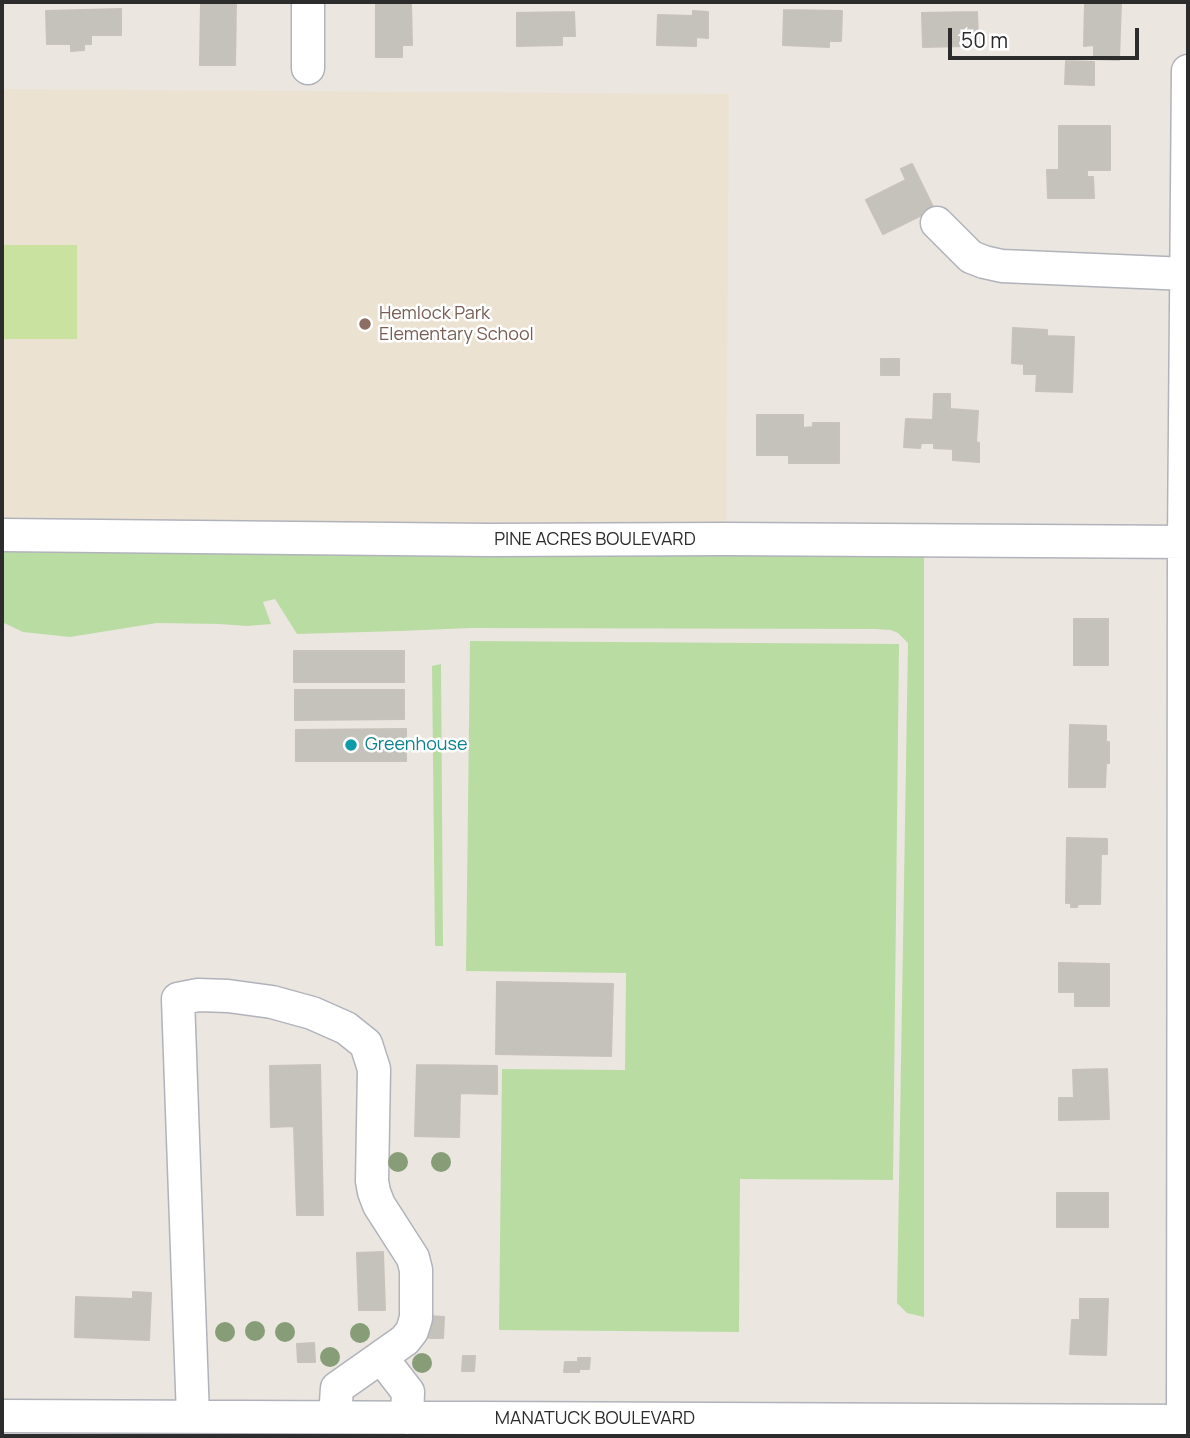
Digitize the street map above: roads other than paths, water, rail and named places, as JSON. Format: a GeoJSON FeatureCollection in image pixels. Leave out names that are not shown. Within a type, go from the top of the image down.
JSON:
{"type":"FeatureCollection","features":[{"type":"Feature","properties":{"kind":"street"},"geometry":{"type":"LineString","coordinates":[[308,2],[308,68]]}},
{"type":"Feature","properties":{"kind":"street"},"geometry":{"type":"LineString","coordinates":[[1185,1426],[1182,1271],[1188,71]]}},
{"type":"Feature","properties":{"kind":"street"},"geometry":{"type":"LineString","coordinates":[[937,223],[971,257],[1002,267],[1187,274]]}},
{"type":"Feature","properties":{"kind":"street","name":"PINE ACRES BOULEVARD"},"geometry":{"type":"LineString","coordinates":[[2,535],[475,540],[1186,542]]}},
{"type":"Feature","properties":{"kind":"street"},"geometry":{"type":"LineString","coordinates":[[193,1417],[178,999],[198,995],[272,1002],[312,1013],[346,1028],[366,1044],[374,1069],[374,1192],[379,1205],[413,1258],[417,1283],[416,1318],[412,1331],[405,1340],[337,1388],[335,1418]]}},
{"type":"Feature","properties":{"kind":"street"},"geometry":{"type":"LineString","coordinates":[[381,1357],[408,1392],[407,1418]]}},
{"type":"Feature","properties":{"kind":"street","name":"MANATUCK BOULEVARD"},"geometry":{"type":"LineString","coordinates":[[2,1416],[1185,1426]]}},
{"type":"Feature","properties":{"kind":"place","name":"Hemlock Park Elementary School"},"geometry":{"type":"Point","coordinates":[365,324]}},
{"type":"Feature","properties":{"kind":"place","name":"Greenhouse"},"geometry":{"type":"Point","coordinates":[351,745]}}]}
